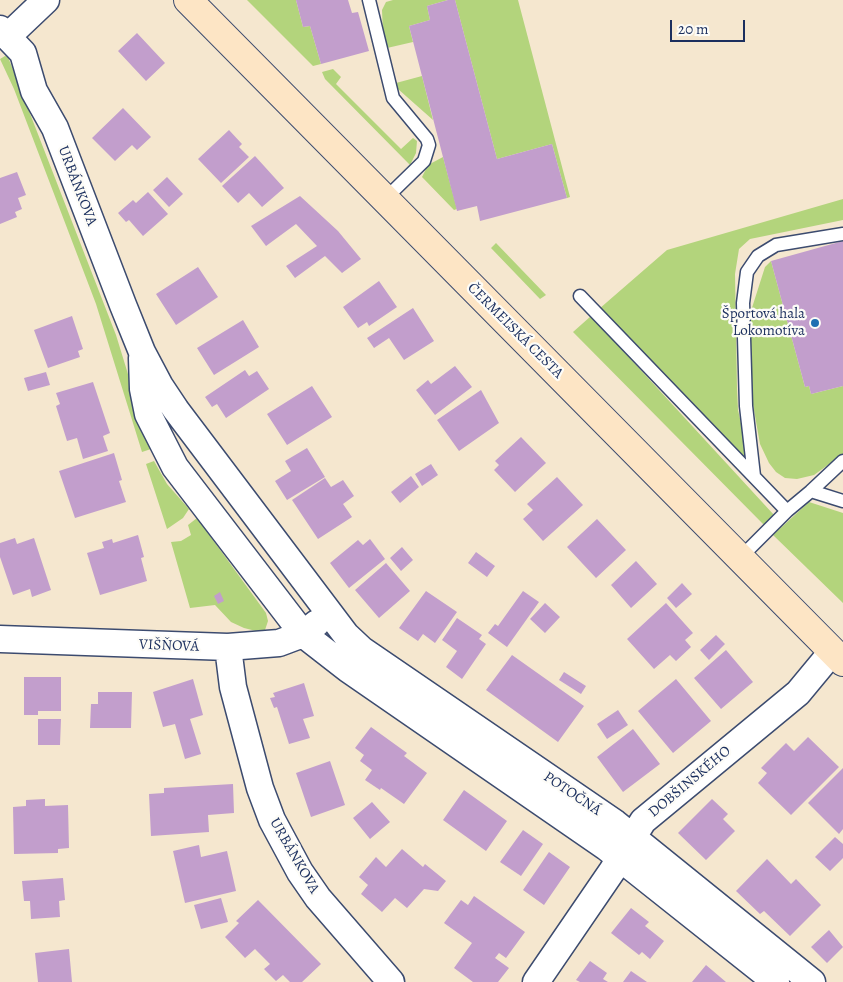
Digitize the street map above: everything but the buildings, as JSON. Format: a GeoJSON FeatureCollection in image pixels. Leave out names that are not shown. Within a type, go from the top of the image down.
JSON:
{"type":"FeatureCollection","features":[{"type":"Feature","properties":{"kind":"main road","name":"ČERMEĽSKÁ CESTA"},"geometry":{"type":"LineString","coordinates":[[188,0],[740,558],[839,651]]}},
{"type":"Feature","properties":{"kind":"street"},"geometry":{"type":"LineString","coordinates":[[4,33],[46,0]]}},
{"type":"Feature","properties":{"kind":"street","name":"URBÁNKOVA"},"geometry":{"type":"LineString","coordinates":[[4,33],[23,53],[34,91],[55,128],[142,352],[176,410],[329,613]]}},
{"type":"Feature","properties":{"kind":"street","name":"URBÁNKOVA"},"geometry":{"type":"LineString","coordinates":[[142,352],[143,389],[148,414],[174,467],[304,634]]}},
{"type":"Feature","properties":{"kind":"street","name":"VIŠŇOVÁ"},"geometry":{"type":"LineString","coordinates":[[0,639],[228,648],[279,642],[304,634],[329,613]]}},
{"type":"Feature","properties":{"kind":"street","name":"POTOČNÁ"},"geometry":{"type":"LineString","coordinates":[[329,613],[346,635],[362,650],[627,848],[812,982]]}},
{"type":"Feature","properties":{"kind":"street","name":"POTOČNÁ"},"geometry":{"type":"LineString","coordinates":[[304,634],[348,669],[627,848],[776,982]]}},
{"type":"Feature","properties":{"kind":"street","name":"URBÁNKOVA"},"geometry":{"type":"LineString","coordinates":[[228,648],[233,686],[260,788],[272,820],[300,872],[318,898],[392,982]]}},
{"type":"Feature","properties":{"kind":"street","name":"DOBŠINSKÉHO"},"geometry":{"type":"LineString","coordinates":[[536,982],[644,821],[798,693],[839,651]]}},
{"type":"Feature","properties":{"kind":"lane"},"geometry":{"type":"LineString","coordinates":[[369,0],[393,98],[427,139],[429,145],[424,161],[385,200]]}},
{"type":"Feature","properties":{"kind":"lane"},"geometry":{"type":"LineString","coordinates":[[754,476],[745,387],[743,302],[747,272],[758,256],[776,245],[843,234]]}},
{"type":"Feature","properties":{"kind":"lane"},"geometry":{"type":"LineString","coordinates":[[580,296],[787,511]]}},
{"type":"Feature","properties":{"kind":"lane"},"geometry":{"type":"LineString","coordinates":[[740,558],[787,511],[843,461]]}},
{"type":"Feature","properties":{"kind":"lane"},"geometry":{"type":"LineString","coordinates":[[811,491],[843,501]]}},
{"type":"Feature","properties":{"kind":"green space"},"geometry":{"type":"Polygon","coordinates":[[[247,0],[296,0],[303,27],[310,26],[321,64],[313,66],[247,0]]]}},
{"type":"Feature","properties":{"kind":"green space"},"geometry":{"type":"Polygon","coordinates":[[[393,0],[448,0],[427,6],[430,20],[409,26],[413,42],[387,48],[383,34],[382,10],[386,2],[393,0]]]}},
{"type":"Feature","properties":{"kind":"green space"},"geometry":{"type":"Polygon","coordinates":[[[455,0],[518,0],[570,197],[567,198],[552,144],[497,159],[455,0]]]}},
{"type":"Feature","properties":{"kind":"green space"},"geometry":{"type":"Polygon","coordinates":[[[5,56],[8,57],[116,335],[151,449],[142,452],[96,304],[14,89],[0,59],[5,56]]]}},
{"type":"Feature","properties":{"kind":"green space"},"geometry":{"type":"Polygon","coordinates":[[[333,69],[341,77],[336,84],[401,149],[413,138],[417,141],[416,153],[410,165],[325,79],[322,72],[333,69]]]}},
{"type":"Feature","properties":{"kind":"green space"},"geometry":{"type":"Polygon","coordinates":[[[422,76],[433,120],[398,89],[396,83],[422,76]]]}},
{"type":"Feature","properties":{"kind":"green space"},"geometry":{"type":"Polygon","coordinates":[[[443,157],[457,209],[454,210],[422,177],[428,165],[443,157]]]}},
{"type":"Feature","properties":{"kind":"green space"},"geometry":{"type":"Polygon","coordinates":[[[843,199],[843,220],[750,239],[739,249],[735,274],[738,410],[750,463],[599,309],[667,250],[843,199]]]}},
{"type":"Feature","properties":{"kind":"green space"},"geometry":{"type":"Polygon","coordinates":[[[496,243],[546,295],[540,299],[491,248],[496,243]]]}},
{"type":"Feature","properties":{"kind":"green space"},"geometry":{"type":"Polygon","coordinates":[[[771,261],[805,387],[809,386],[811,394],[843,386],[843,454],[814,475],[797,479],[785,478],[776,472],[769,463],[760,444],[752,399],[750,314],[765,267],[771,261]]]}},
{"type":"Feature","properties":{"kind":"green space"},"geometry":{"type":"Polygon","coordinates":[[[591,316],[774,515],[764,525],[573,332],[591,316]]]}},
{"type":"Feature","properties":{"kind":"green space"},"geometry":{"type":"Polygon","coordinates":[[[154,461],[167,484],[189,509],[183,518],[167,529],[146,464],[154,461]]]}},
{"type":"Feature","properties":{"kind":"green space"},"geometry":{"type":"Polygon","coordinates":[[[809,502],[843,513],[843,603],[773,535],[809,502]]]}},
{"type":"Feature","properties":{"kind":"green space"},"geometry":{"type":"Polygon","coordinates":[[[197,518],[266,613],[268,621],[265,630],[260,632],[231,622],[215,605],[190,608],[171,542],[181,541],[191,535],[188,525],[197,518]]]}},
{"type":"Feature","properties":{"kind":"place","name":"Športová hala Lokomotíva"},"geometry":{"type":"Point","coordinates":[815,323]}}]}
